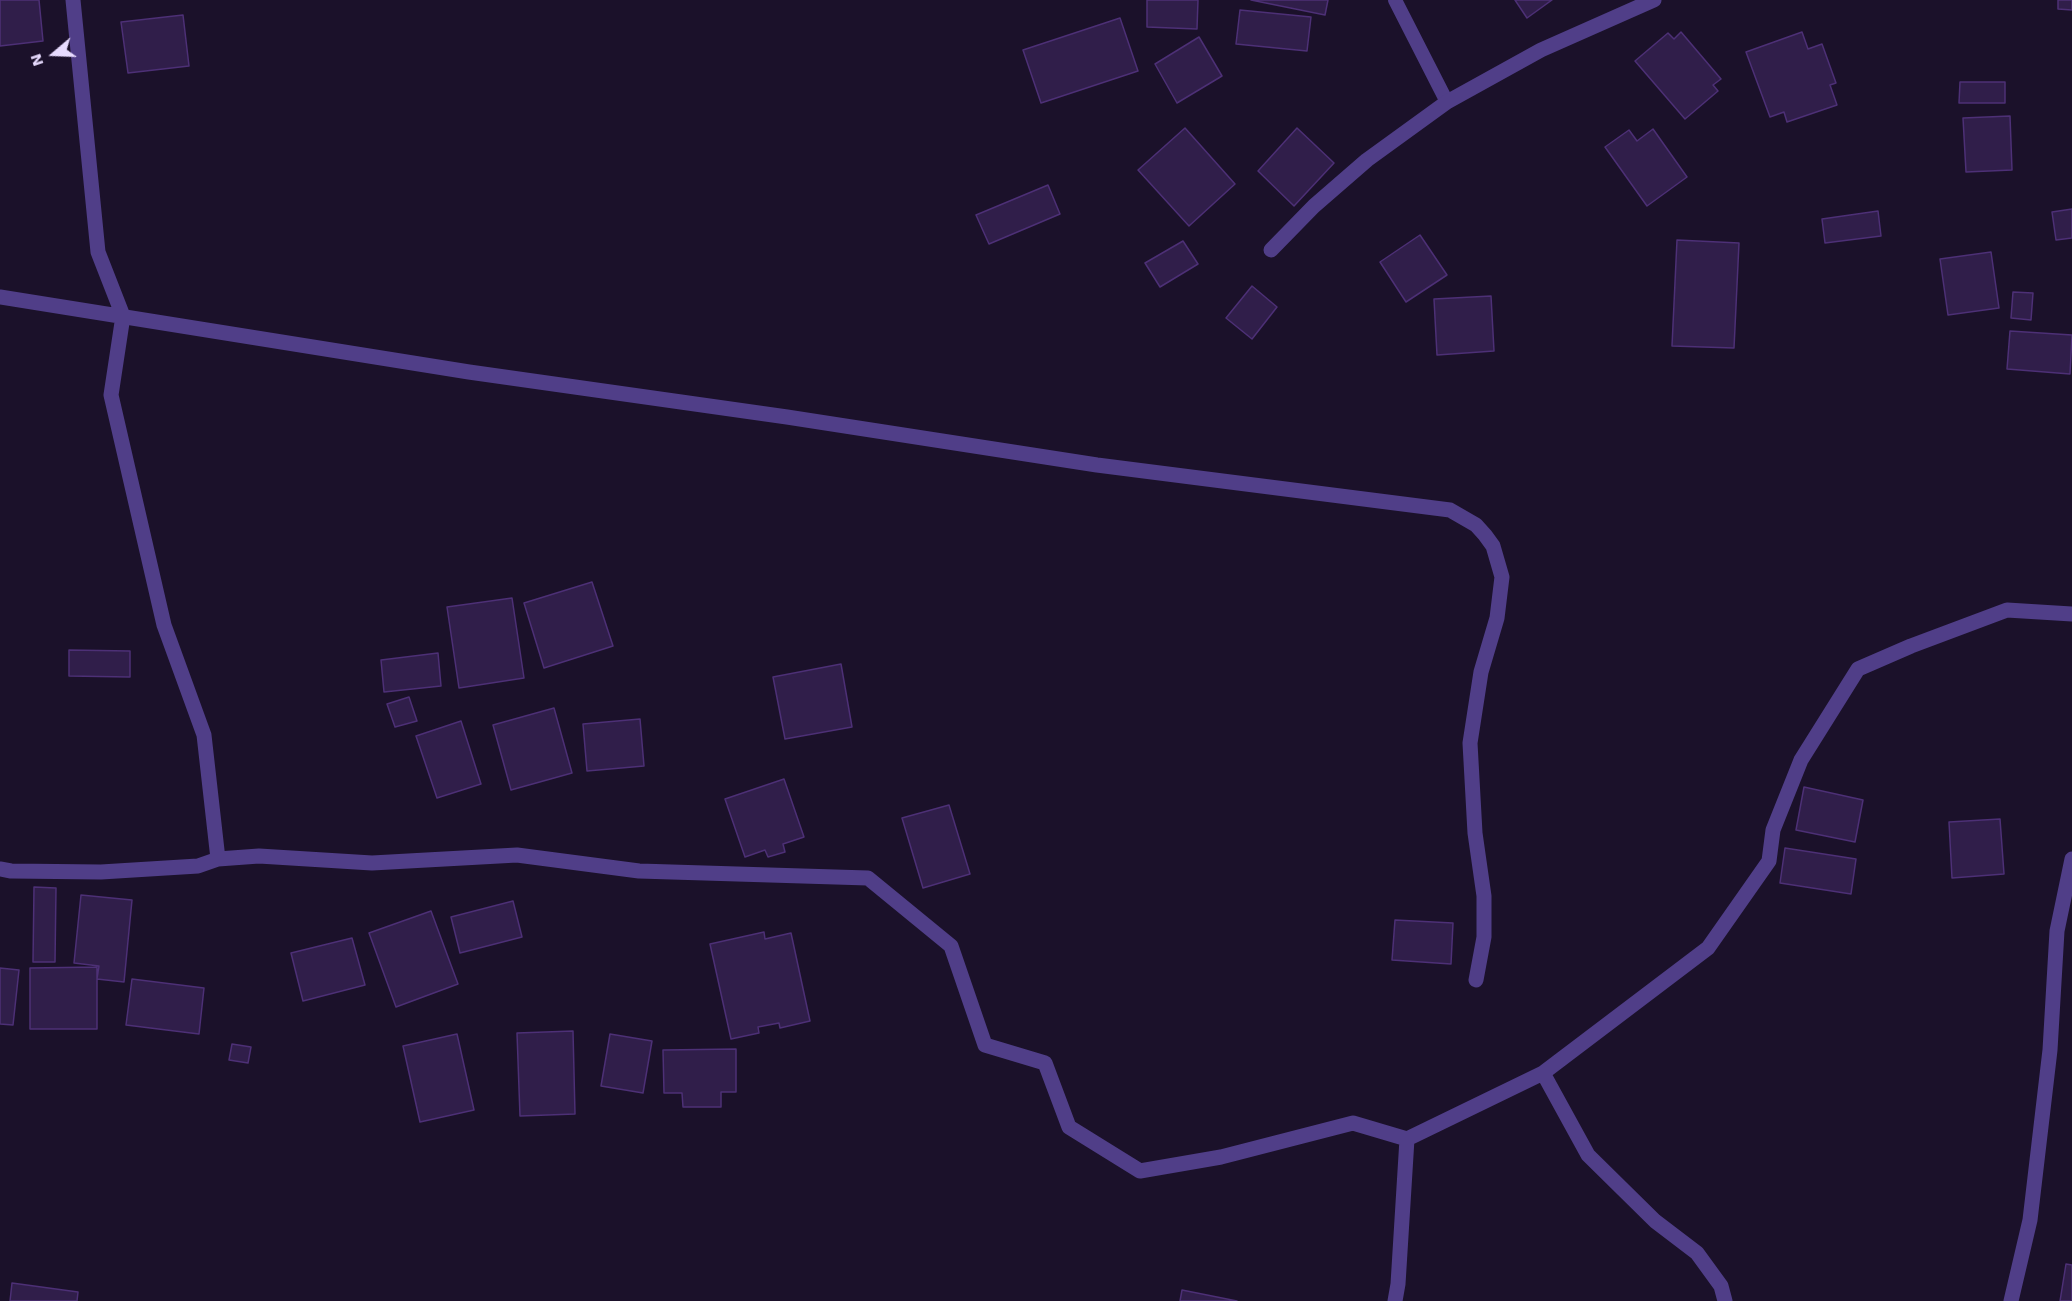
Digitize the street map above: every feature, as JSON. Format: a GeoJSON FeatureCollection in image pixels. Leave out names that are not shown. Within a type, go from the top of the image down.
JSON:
{"type":"FeatureCollection","features":[{"type":"Feature","properties":{"kind":"street"},"geometry":{"type":"LineString","coordinates":[[73,0],[98,252],[123,316],[111,395],[164,625],[204,735],[218,859]]}},
{"type":"Feature","properties":{"kind":"street"},"geometry":{"type":"LineString","coordinates":[[1271,250],[1314,206],[1367,160],[1447,102],[1542,50],[1653,0]]}},
{"type":"Feature","properties":{"kind":"street"},"geometry":{"type":"LineString","coordinates":[[0,297],[469,372],[776,415],[1097,465],[1450,510],[1476,525],[1485,535],[1493,546],[1502,577],[1497,618],[1481,672],[1470,744],[1475,833],[1484,896],[1484,937],[1476,980]]}},
{"type":"Feature","properties":{"kind":"street"},"geometry":{"type":"LineString","coordinates":[[0,869],[11,872],[100,872],[198,866],[218,859],[259,856],[372,863],[517,855],[639,870],[868,878],[951,946],[985,1045],[1046,1063],[1069,1127],[1140,1171],[1221,1157],[1353,1123],[1407,1139],[1543,1073],[1708,948],[1769,861],[1773,830],[1801,760],[1858,669],[1911,646],[2007,610],[2072,614]]}},
{"type":"Feature","properties":{"kind":"street"},"geometry":{"type":"LineString","coordinates":[[2011,1301],[2030,1220],[2050,1050],[2056,931],[2072,859]]}},
{"type":"Feature","properties":{"kind":"street"},"geometry":{"type":"LineString","coordinates":[[1543,1073],[1588,1155],[1655,1221],[1696,1253],[1722,1286],[1725,1301]]}},
{"type":"Feature","properties":{"kind":"street"},"geometry":{"type":"LineString","coordinates":[[1395,1301],[1407,1139]]}},
{"type":"Feature","properties":{"kind":"lane"},"geometry":{"type":"LineString","coordinates":[[1395,0],[1447,102]]}},
{"type":"Feature","properties":{"kind":"building"},"geometry":{"type":"Polygon","coordinates":[[[0,0],[39,0],[43,41],[0,46],[0,0]]]}},
{"type":"Feature","properties":{"kind":"building"},"geometry":{"type":"Polygon","coordinates":[[[1147,0],[1198,0],[1197,29],[1147,27],[1147,0]]]}},
{"type":"Feature","properties":{"kind":"building"},"geometry":{"type":"Polygon","coordinates":[[[1251,0],[1328,0],[1325,15],[1251,0]]]}},
{"type":"Feature","properties":{"kind":"building"},"geometry":{"type":"Polygon","coordinates":[[[1515,0],[1552,0],[1527,18],[1515,0]]]}},
{"type":"Feature","properties":{"kind":"building"},"geometry":{"type":"Polygon","coordinates":[[[2058,0],[2072,0],[2072,10],[2058,9],[2058,0]]]}},
{"type":"Feature","properties":{"kind":"building"},"geometry":{"type":"Polygon","coordinates":[[[1240,10],[1311,17],[1307,51],[1236,44],[1240,10]]]}},
{"type":"Feature","properties":{"kind":"building"},"geometry":{"type":"Polygon","coordinates":[[[183,15],[189,66],[128,73],[121,22],[183,15]]]}},
{"type":"Feature","properties":{"kind":"building"},"geometry":{"type":"Polygon","coordinates":[[[1120,18],[1138,71],[1041,103],[1023,50],[1120,18]]]}},
{"type":"Feature","properties":{"kind":"building"},"geometry":{"type":"Polygon","coordinates":[[[1681,32],[1721,79],[1713,85],[1718,91],[1685,119],[1635,61],[1668,33],[1674,39],[1681,32]]]}},
{"type":"Feature","properties":{"kind":"building"},"geometry":{"type":"Polygon","coordinates":[[[1802,32],[1808,49],[1822,44],[1836,83],[1830,85],[1837,105],[1787,122],[1784,112],[1770,117],[1746,52],[1802,32]]]}},
{"type":"Feature","properties":{"kind":"building"},"geometry":{"type":"Polygon","coordinates":[[[1199,37],[1222,76],[1177,103],[1155,64],[1199,37]]]}},
{"type":"Feature","properties":{"kind":"building"},"geometry":{"type":"Polygon","coordinates":[[[1960,82],[2005,82],[2005,103],[1959,103],[1960,82]]]}},
{"type":"Feature","properties":{"kind":"building"},"geometry":{"type":"Polygon","coordinates":[[[2010,116],[2012,170],[1966,172],[1963,118],[2010,116]]]}},
{"type":"Feature","properties":{"kind":"building"},"geometry":{"type":"Polygon","coordinates":[[[1185,128],[1235,184],[1189,226],[1138,170],[1185,128]]]}},
{"type":"Feature","properties":{"kind":"building"},"geometry":{"type":"Polygon","coordinates":[[[1297,128],[1334,163],[1294,206],[1258,171],[1297,128]]]}},
{"type":"Feature","properties":{"kind":"building"},"geometry":{"type":"Polygon","coordinates":[[[1653,129],[1687,177],[1647,206],[1605,147],[1629,130],[1637,141],[1653,129]]]}},
{"type":"Feature","properties":{"kind":"building"},"geometry":{"type":"Polygon","coordinates":[[[1048,185],[1060,214],[989,244],[976,215],[1048,185]]]}},
{"type":"Feature","properties":{"kind":"building"},"geometry":{"type":"Polygon","coordinates":[[[2072,209],[2072,238],[2056,240],[2052,212],[2072,209]]]}},
{"type":"Feature","properties":{"kind":"building"},"geometry":{"type":"Polygon","coordinates":[[[1878,211],[1881,236],[1825,243],[1822,219],[1878,211]]]}},
{"type":"Feature","properties":{"kind":"building"},"geometry":{"type":"Polygon","coordinates":[[[1420,235],[1447,275],[1406,302],[1380,262],[1420,235]]]}},
{"type":"Feature","properties":{"kind":"building"},"geometry":{"type":"Polygon","coordinates":[[[1677,240],[1739,243],[1734,348],[1672,346],[1677,240]]]}},
{"type":"Feature","properties":{"kind":"building"},"geometry":{"type":"Polygon","coordinates":[[[1183,241],[1198,264],[1160,287],[1145,263],[1183,241]]]}},
{"type":"Feature","properties":{"kind":"building"},"geometry":{"type":"Polygon","coordinates":[[[1991,252],[1999,308],[1948,315],[1940,259],[1991,252]]]}},
{"type":"Feature","properties":{"kind":"building"},"geometry":{"type":"Polygon","coordinates":[[[1252,286],[1277,307],[1252,339],[1226,318],[1252,286]]]}},
{"type":"Feature","properties":{"kind":"building"},"geometry":{"type":"Polygon","coordinates":[[[2013,292],[2033,293],[2031,320],[2011,318],[2013,292]]]}},
{"type":"Feature","properties":{"kind":"building"},"geometry":{"type":"Polygon","coordinates":[[[1491,296],[1494,351],[1437,355],[1434,299],[1491,296]]]}},
{"type":"Feature","properties":{"kind":"building"},"geometry":{"type":"Polygon","coordinates":[[[2010,331],[2072,335],[2070,374],[2007,369],[2010,331]]]}},
{"type":"Feature","properties":{"kind":"building"},"geometry":{"type":"Polygon","coordinates":[[[592,582],[613,646],[544,668],[524,603],[592,582]]]}},
{"type":"Feature","properties":{"kind":"building"},"geometry":{"type":"Polygon","coordinates":[[[512,598],[524,678],[459,688],[447,607],[512,598]]]}},
{"type":"Feature","properties":{"kind":"building"},"geometry":{"type":"Polygon","coordinates":[[[69,650],[130,651],[130,677],[69,676],[69,650]]]}},
{"type":"Feature","properties":{"kind":"building"},"geometry":{"type":"Polygon","coordinates":[[[438,653],[441,686],[384,692],[381,660],[438,653]]]}},
{"type":"Feature","properties":{"kind":"building"},"geometry":{"type":"Polygon","coordinates":[[[841,664],[852,727],[785,739],[773,677],[841,664]]]}},
{"type":"Feature","properties":{"kind":"building"},"geometry":{"type":"Polygon","coordinates":[[[409,697],[417,721],[395,727],[387,704],[409,697]]]}},
{"type":"Feature","properties":{"kind":"building"},"geometry":{"type":"Polygon","coordinates":[[[554,708],[572,773],[511,790],[493,725],[554,708]]]}},
{"type":"Feature","properties":{"kind":"building"},"geometry":{"type":"Polygon","coordinates":[[[640,719],[644,766],[587,771],[583,724],[640,719]]]}},
{"type":"Feature","properties":{"kind":"building"},"geometry":{"type":"Polygon","coordinates":[[[461,721],[481,784],[437,798],[416,736],[461,721]]]}},
{"type":"Feature","properties":{"kind":"building"},"geometry":{"type":"Polygon","coordinates":[[[784,779],[804,837],[783,844],[785,852],[768,857],[765,850],[745,857],[725,799],[784,779]]]}},
{"type":"Feature","properties":{"kind":"building"},"geometry":{"type":"Polygon","coordinates":[[[1804,787],[1863,800],[1855,842],[1796,830],[1804,787]]]}},
{"type":"Feature","properties":{"kind":"building"},"geometry":{"type":"Polygon","coordinates":[[[949,805],[970,874],[923,888],[902,818],[949,805]]]}},
{"type":"Feature","properties":{"kind":"building"},"geometry":{"type":"Polygon","coordinates":[[[2000,819],[2004,874],[1952,878],[1949,822],[2000,819]]]}},
{"type":"Feature","properties":{"kind":"building"},"geometry":{"type":"Polygon","coordinates":[[[1785,848],[1856,859],[1851,894],[1780,883],[1785,848]]]}},
{"type":"Feature","properties":{"kind":"building"},"geometry":{"type":"Polygon","coordinates":[[[34,887],[56,888],[55,962],[33,962],[34,887]]]}},
{"type":"Feature","properties":{"kind":"building"},"geometry":{"type":"Polygon","coordinates":[[[81,895],[132,900],[124,982],[97,979],[99,966],[74,963],[81,895]]]}},
{"type":"Feature","properties":{"kind":"building"},"geometry":{"type":"Polygon","coordinates":[[[513,901],[522,937],[460,953],[451,917],[513,901]]]}},
{"type":"Feature","properties":{"kind":"building"},"geometry":{"type":"Polygon","coordinates":[[[431,911],[458,984],[396,1007],[369,933],[431,911]]]}},
{"type":"Feature","properties":{"kind":"building"},"geometry":{"type":"Polygon","coordinates":[[[1395,920],[1453,923],[1451,964],[1392,960],[1395,920]]]}},
{"type":"Feature","properties":{"kind":"building"},"geometry":{"type":"Polygon","coordinates":[[[764,932],[765,939],[791,933],[810,1021],[780,1028],[779,1023],[758,1027],[759,1033],[731,1039],[710,944],[764,932]]]}},
{"type":"Feature","properties":{"kind":"building"},"geometry":{"type":"Polygon","coordinates":[[[352,938],[365,985],[303,1001],[291,953],[352,938]]]}},
{"type":"Feature","properties":{"kind":"building"},"geometry":{"type":"Polygon","coordinates":[[[97,967],[97,1029],[30,1029],[30,968],[97,967]]]}},
{"type":"Feature","properties":{"kind":"building"},"geometry":{"type":"Polygon","coordinates":[[[0,968],[19,970],[13,1025],[0,1024],[0,968]]]}},
{"type":"Feature","properties":{"kind":"building"},"geometry":{"type":"Polygon","coordinates":[[[132,979],[204,988],[199,1034],[126,1025],[132,979]]]}},
{"type":"Feature","properties":{"kind":"building"},"geometry":{"type":"Polygon","coordinates":[[[573,1031],[575,1114],[520,1116],[517,1033],[573,1031]]]}},
{"type":"Feature","properties":{"kind":"building"},"geometry":{"type":"Polygon","coordinates":[[[457,1034],[474,1110],[420,1122],[403,1046],[457,1034]]]}},
{"type":"Feature","properties":{"kind":"building"},"geometry":{"type":"Polygon","coordinates":[[[610,1034],[652,1041],[643,1093],[601,1086],[610,1034]]]}},
{"type":"Feature","properties":{"kind":"building"},"geometry":{"type":"Polygon","coordinates":[[[232,1044],[251,1047],[248,1063],[229,1060],[232,1044]]]}},
{"type":"Feature","properties":{"kind":"building"},"geometry":{"type":"Polygon","coordinates":[[[736,1049],[736,1092],[721,1092],[721,1107],[683,1107],[682,1093],[664,1093],[663,1050],[736,1049]]]}},
{"type":"Feature","properties":{"kind":"building"},"geometry":{"type":"Polygon","coordinates":[[[2066,1264],[2072,1265],[2072,1301],[2060,1301],[2066,1264]]]}},
{"type":"Feature","properties":{"kind":"building"},"geometry":{"type":"Polygon","coordinates":[[[12,1283],[78,1292],[77,1301],[10,1301],[12,1283]]]}},
{"type":"Feature","properties":{"kind":"building"},"geometry":{"type":"Polygon","coordinates":[[[1182,1290],[1237,1301],[1180,1301],[1182,1290]]]}}]}
